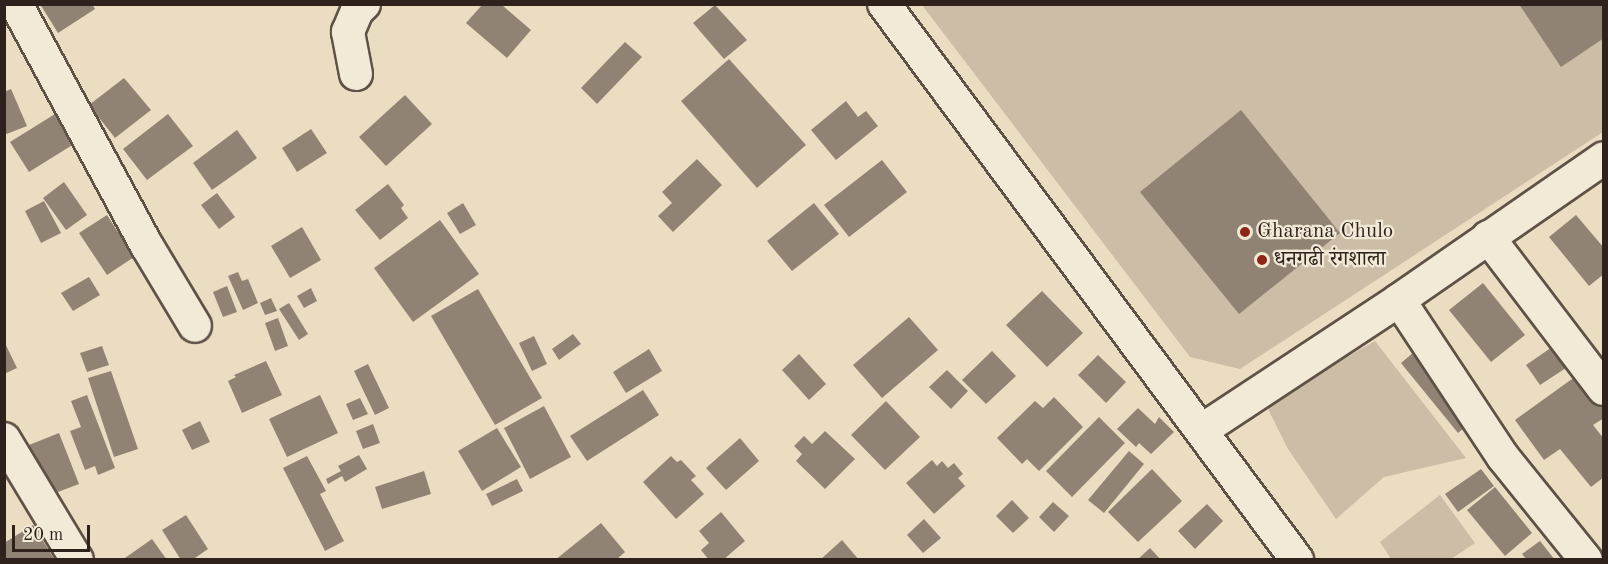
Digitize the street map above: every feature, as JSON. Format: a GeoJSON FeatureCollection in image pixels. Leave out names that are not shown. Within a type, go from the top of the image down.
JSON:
{"type":"FeatureCollection","features":[{"type":"Feature","properties":{"kind":"street"},"geometry":{"type":"LineString","coordinates":[[16,4],[147,246],[195,326]]}},
{"type":"Feature","properties":{"kind":"street"},"geometry":{"type":"LineString","coordinates":[[356,74],[348,32],[357,11],[364,4]]}},
{"type":"Feature","properties":{"kind":"street"},"geometry":{"type":"LineString","coordinates":[[884,4],[1202,429],[1297,560]]}},
{"type":"Feature","properties":{"kind":"street"},"geometry":{"type":"LineString","coordinates":[[1202,429],[1400,300],[1604,158]]}},
{"type":"Feature","properties":{"kind":"street"},"geometry":{"type":"LineString","coordinates":[[1488,237],[1604,389]]}},
{"type":"Feature","properties":{"kind":"street"},"geometry":{"type":"LineString","coordinates":[[1400,300],[1503,458],[1586,560]]}},
{"type":"Feature","properties":{"kind":"street"},"geometry":{"type":"LineString","coordinates":[[4,439],[77,560]]}},
{"type":"Feature","properties":{"kind":"shaded area","name":"धनगढी रंगशाला"},"geometry":{"type":"Polygon","coordinates":[[[922,5],[1603,5],[1603,132],[1240,369],[1190,357],[922,5]]]}},
{"type":"Feature","properties":{"kind":"shaded area"},"geometry":{"type":"Polygon","coordinates":[[[1375,341],[1466,458],[1384,477],[1336,519],[1288,449],[1265,403],[1375,341]]]}},
{"type":"Feature","properties":{"kind":"shaded area"},"geometry":{"type":"Polygon","coordinates":[[[1440,495],[1475,543],[1451,559],[1391,559],[1380,542],[1440,495]]]}},
{"type":"Feature","properties":{"kind":"building"},"geometry":{"type":"Polygon","coordinates":[[[40,4],[92,4],[95,9],[58,33],[40,4]]]}},
{"type":"Feature","properties":{"kind":"building"},"geometry":{"type":"Polygon","coordinates":[[[1519,4],[1604,4],[1604,38],[1561,67],[1519,4]]]}},
{"type":"Feature","properties":{"kind":"building"},"geometry":{"type":"Polygon","coordinates":[[[482,5],[502,5],[531,30],[507,58],[466,23],[482,5]]]}},
{"type":"Feature","properties":{"kind":"building"},"geometry":{"type":"Polygon","coordinates":[[[715,5],[747,40],[724,59],[693,23],[715,5]]]}},
{"type":"Feature","properties":{"kind":"building"},"geometry":{"type":"Polygon","coordinates":[[[625,42],[642,57],[597,104],[581,88],[625,42]]]}},
{"type":"Feature","properties":{"kind":"building"},"geometry":{"type":"Polygon","coordinates":[[[729,59],[806,145],[757,188],[681,101],[729,59]]]}},
{"type":"Feature","properties":{"kind":"building"},"geometry":{"type":"Polygon","coordinates":[[[124,78],[151,110],[115,138],[89,105],[124,78]]]}},
{"type":"Feature","properties":{"kind":"building"},"geometry":{"type":"Polygon","coordinates":[[[11,89],[27,126],[4,135],[4,92],[11,89]]]}},
{"type":"Feature","properties":{"kind":"building"},"geometry":{"type":"Polygon","coordinates":[[[405,95],[432,124],[386,166],[359,137],[405,95]]]}},
{"type":"Feature","properties":{"kind":"building"},"geometry":{"type":"Polygon","coordinates":[[[846,101],[858,117],[866,111],[878,126],[836,160],[811,130],[846,101]]]}},
{"type":"Feature","properties":{"kind":"building"},"geometry":{"type":"Polygon","coordinates":[[[1241,110],[1340,233],[1239,314],[1140,192],[1241,110]]]}},
{"type":"Feature","properties":{"kind":"building"},"geometry":{"type":"Polygon","coordinates":[[[55,114],[74,144],[29,172],[10,142],[55,114]]]}},
{"type":"Feature","properties":{"kind":"building"},"geometry":{"type":"Polygon","coordinates":[[[168,114],[193,146],[147,180],[123,149],[168,114]]]}},
{"type":"Feature","properties":{"kind":"building"},"geometry":{"type":"Polygon","coordinates":[[[311,129],[327,153],[297,172],[282,148],[311,129]]]}},
{"type":"Feature","properties":{"kind":"building"},"geometry":{"type":"Polygon","coordinates":[[[237,130],[257,158],[212,190],[193,163],[237,130]]]}},
{"type":"Feature","properties":{"kind":"building"},"geometry":{"type":"Polygon","coordinates":[[[697,159],[722,185],[673,232],[658,216],[672,203],[662,192],[697,159]]]}},
{"type":"Feature","properties":{"kind":"building"},"geometry":{"type":"Polygon","coordinates":[[[882,160],[907,192],[849,237],[824,205],[882,160]]]}},
{"type":"Feature","properties":{"kind":"building"},"geometry":{"type":"Polygon","coordinates":[[[64,182],[87,215],[66,230],[43,198],[64,182]]]}},
{"type":"Feature","properties":{"kind":"building"},"geometry":{"type":"Polygon","coordinates":[[[388,184],[404,205],[401,208],[408,218],[380,240],[355,210],[388,184]]]}},
{"type":"Feature","properties":{"kind":"building"},"geometry":{"type":"Polygon","coordinates":[[[217,193],[235,217],[219,229],[201,205],[217,193]]]}},
{"type":"Feature","properties":{"kind":"building"},"geometry":{"type":"Polygon","coordinates":[[[44,201],[61,233],[41,243],[25,211],[44,201]]]}},
{"type":"Feature","properties":{"kind":"building"},"geometry":{"type":"Polygon","coordinates":[[[463,203],[476,225],[460,234],[447,213],[463,203]]]}},
{"type":"Feature","properties":{"kind":"building"},"geometry":{"type":"Polygon","coordinates":[[[814,203],[839,234],[792,271],[767,241],[814,203]]]}},
{"type":"Feature","properties":{"kind":"building"},"geometry":{"type":"Polygon","coordinates":[[[107,215],[134,257],[107,275],[79,233],[107,215]]]}},
{"type":"Feature","properties":{"kind":"building"},"geometry":{"type":"Polygon","coordinates":[[[1576,215],[1604,248],[1604,274],[1589,286],[1549,237],[1576,215]]]}},
{"type":"Feature","properties":{"kind":"building"},"geometry":{"type":"Polygon","coordinates":[[[440,220],[479,274],[413,322],[374,268],[440,220]]]}},
{"type":"Feature","properties":{"kind":"building"},"geometry":{"type":"Polygon","coordinates":[[[302,227],[321,260],[290,278],[271,246],[302,227]]]}},
{"type":"Feature","properties":{"kind":"building"},"geometry":{"type":"Polygon","coordinates":[[[238,272],[242,281],[248,279],[258,303],[243,310],[228,276],[238,272]]]}},
{"type":"Feature","properties":{"kind":"building"},"geometry":{"type":"Polygon","coordinates":[[[89,277],[100,295],[73,311],[61,293],[89,277]]]}},
{"type":"Feature","properties":{"kind":"building"},"geometry":{"type":"Polygon","coordinates":[[[1483,283],[1525,335],[1491,362],[1449,310],[1483,283]]]}},
{"type":"Feature","properties":{"kind":"building"},"geometry":{"type":"Polygon","coordinates":[[[227,286],[237,312],[223,317],[213,292],[227,286]]]}},
{"type":"Feature","properties":{"kind":"building"},"geometry":{"type":"Polygon","coordinates":[[[311,288],[317,301],[304,308],[297,296],[311,288]]]}},
{"type":"Feature","properties":{"kind":"building"},"geometry":{"type":"Polygon","coordinates":[[[478,289],[542,398],[495,425],[431,316],[478,289]]]}},
{"type":"Feature","properties":{"kind":"building"},"geometry":{"type":"Polygon","coordinates":[[[1042,291],[1083,333],[1047,367],[1006,325],[1042,291]]]}},
{"type":"Feature","properties":{"kind":"building"},"geometry":{"type":"Polygon","coordinates":[[[271,298],[277,311],[265,315],[260,303],[271,298]]]}},
{"type":"Feature","properties":{"kind":"building"},"geometry":{"type":"Polygon","coordinates":[[[289,303],[308,334],[299,340],[279,309],[289,303]]]}},
{"type":"Feature","properties":{"kind":"building"},"geometry":{"type":"Polygon","coordinates":[[[909,317],[938,350],[882,398],[853,365],[909,317]]]}},
{"type":"Feature","properties":{"kind":"building"},"geometry":{"type":"Polygon","coordinates":[[[278,318],[288,346],[275,351],[265,323],[278,318]]]}},
{"type":"Feature","properties":{"kind":"building"},"geometry":{"type":"Polygon","coordinates":[[[573,334],[581,344],[559,360],[552,349],[573,334]]]}},
{"type":"Feature","properties":{"kind":"building"},"geometry":{"type":"Polygon","coordinates":[[[534,336],[547,364],[532,371],[519,343],[534,336]]]}},
{"type":"Feature","properties":{"kind":"building"},"geometry":{"type":"Polygon","coordinates":[[[4,341],[17,368],[4,374],[4,341]]]}},
{"type":"Feature","properties":{"kind":"building"},"geometry":{"type":"Polygon","coordinates":[[[1555,345],[1569,366],[1540,385],[1526,365],[1555,345]]]}},
{"type":"Feature","properties":{"kind":"building"},"geometry":{"type":"Polygon","coordinates":[[[102,346],[109,365],[87,372],[80,353],[102,346]]]}},
{"type":"Feature","properties":{"kind":"building"},"geometry":{"type":"Polygon","coordinates":[[[649,349],[662,371],[626,393],[613,372],[649,349]]]}},
{"type":"Feature","properties":{"kind":"building"},"geometry":{"type":"Polygon","coordinates":[[[992,351],[1016,376],[986,404],[962,380],[992,351]]]}},
{"type":"Feature","properties":{"kind":"building"},"geometry":{"type":"Polygon","coordinates":[[[1414,352],[1471,422],[1458,433],[1401,363],[1414,352]]]}},
{"type":"Feature","properties":{"kind":"building"},"geometry":{"type":"Polygon","coordinates":[[[799,354],[826,384],[809,400],[782,370],[799,354]]]}},
{"type":"Feature","properties":{"kind":"building"},"geometry":{"type":"Polygon","coordinates":[[[1098,355],[1126,382],[1106,403],[1078,375],[1098,355]]]}},
{"type":"Feature","properties":{"kind":"building"},"geometry":{"type":"Polygon","coordinates":[[[266,361],[282,395],[242,413],[228,381],[236,377],[234,375],[266,361]]]}},
{"type":"Feature","properties":{"kind":"building"},"geometry":{"type":"Polygon","coordinates":[[[368,364],[389,408],[375,415],[354,371],[368,364]]]}},
{"type":"Feature","properties":{"kind":"building"},"geometry":{"type":"Polygon","coordinates":[[[947,370],[968,391],[951,409],[929,387],[947,370]]]}},
{"type":"Feature","properties":{"kind":"building"},"geometry":{"type":"Polygon","coordinates":[[[111,371],[138,449],[114,457],[88,378],[111,371]]]}},
{"type":"Feature","properties":{"kind":"building"},"geometry":{"type":"Polygon","coordinates":[[[1579,374],[1604,409],[1604,418],[1593,425],[1604,439],[1604,477],[1591,487],[1560,449],[1544,460],[1515,420],[1579,374]]]}},
{"type":"Feature","properties":{"kind":"building"},"geometry":{"type":"Polygon","coordinates":[[[643,390],[659,415],[587,461],[570,436],[643,390]]]}},
{"type":"Feature","properties":{"kind":"building"},"geometry":{"type":"Polygon","coordinates":[[[87,395],[115,468],[98,475],[95,466],[85,470],[70,431],[81,427],[71,401],[87,395]]]}},
{"type":"Feature","properties":{"kind":"building"},"geometry":{"type":"Polygon","coordinates":[[[320,395],[338,433],[287,457],[269,419],[320,395]]]}},
{"type":"Feature","properties":{"kind":"building"},"geometry":{"type":"Polygon","coordinates":[[[1054,397],[1083,427],[1039,471],[1027,459],[1022,464],[997,438],[1035,401],[1043,408],[1054,397]]]}},
{"type":"Feature","properties":{"kind":"building"},"geometry":{"type":"Polygon","coordinates":[[[360,398],[368,414],[353,420],[346,404],[360,398]]]}},
{"type":"Feature","properties":{"kind":"building"},"geometry":{"type":"Polygon","coordinates":[[[886,401],[920,437],[885,470],[851,435],[886,401]]]}},
{"type":"Feature","properties":{"kind":"building"},"geometry":{"type":"Polygon","coordinates":[[[544,406],[571,457],[530,479],[504,428],[544,406]]]}},
{"type":"Feature","properties":{"kind":"building"},"geometry":{"type":"Polygon","coordinates":[[[1138,408],[1155,424],[1159,417],[1174,432],[1151,454],[1139,443],[1136,447],[1117,429],[1138,408]]]}},
{"type":"Feature","properties":{"kind":"building"},"geometry":{"type":"Polygon","coordinates":[[[1099,417],[1125,443],[1072,497],[1046,471],[1099,417]]]}},
{"type":"Feature","properties":{"kind":"building"},"geometry":{"type":"Polygon","coordinates":[[[200,421],[210,442],[192,450],[182,430],[200,421]]]}},
{"type":"Feature","properties":{"kind":"building"},"geometry":{"type":"Polygon","coordinates":[[[373,424],[380,443],[363,449],[356,431],[373,424]]]}},
{"type":"Feature","properties":{"kind":"building"},"geometry":{"type":"Polygon","coordinates":[[[497,428],[521,467],[482,491],[458,451],[497,428]]]}},
{"type":"Feature","properties":{"kind":"building"},"geometry":{"type":"Polygon","coordinates":[[[825,431],[855,459],[825,489],[796,461],[802,454],[794,446],[804,436],[812,444],[825,431]]]}},
{"type":"Feature","properties":{"kind":"building"},"geometry":{"type":"Polygon","coordinates":[[[59,433],[79,484],[50,495],[29,445],[59,433]]]}},
{"type":"Feature","properties":{"kind":"building"},"geometry":{"type":"Polygon","coordinates":[[[740,438],[759,461],[726,490],[706,468],[740,438]]]}},
{"type":"Feature","properties":{"kind":"building"},"geometry":{"type":"Polygon","coordinates":[[[1129,451],[1144,464],[1104,513],[1088,500],[1129,451]]]}},
{"type":"Feature","properties":{"kind":"building"},"geometry":{"type":"Polygon","coordinates":[[[359,455],[367,469],[345,482],[342,476],[328,484],[326,479],[341,471],[338,466],[359,455]]]}},
{"type":"Feature","properties":{"kind":"building"},"geometry":{"type":"Polygon","coordinates":[[[307,456],[326,491],[320,494],[344,541],[325,551],[283,468],[307,456]]]}},
{"type":"Feature","properties":{"kind":"building"},"geometry":{"type":"Polygon","coordinates":[[[671,456],[677,462],[681,460],[696,476],[691,480],[704,494],[676,519],[643,482],[671,456]]]}},
{"type":"Feature","properties":{"kind":"building"},"geometry":{"type":"Polygon","coordinates":[[[932,460],[937,466],[942,461],[948,468],[954,463],[963,474],[958,478],[965,486],[934,514],[906,483],[932,460]]]}},
{"type":"Feature","properties":{"kind":"building"},"geometry":{"type":"Polygon","coordinates":[[[1152,469],[1182,501],[1138,542],[1108,512],[1152,469]]]}},
{"type":"Feature","properties":{"kind":"building"},"geometry":{"type":"Polygon","coordinates":[[[1481,469],[1494,486],[1458,512],[1445,494],[1481,469]]]}},
{"type":"Feature","properties":{"kind":"building"},"geometry":{"type":"Polygon","coordinates":[[[424,471],[431,494],[382,509],[375,487],[424,471]]]}},
{"type":"Feature","properties":{"kind":"building"},"geometry":{"type":"Polygon","coordinates":[[[517,479],[523,491],[492,506],[486,494],[517,479]]]}},
{"type":"Feature","properties":{"kind":"building"},"geometry":{"type":"Polygon","coordinates":[[[1495,487],[1532,533],[1505,556],[1467,510],[1495,487]]]}},
{"type":"Feature","properties":{"kind":"building"},"geometry":{"type":"Polygon","coordinates":[[[1012,500],[1029,518],[1013,533],[996,516],[1012,500]]]}},
{"type":"Feature","properties":{"kind":"building"},"geometry":{"type":"Polygon","coordinates":[[[1053,502],[1069,516],[1054,532],[1039,517],[1053,502]]]}},
{"type":"Feature","properties":{"kind":"building"},"geometry":{"type":"Polygon","coordinates":[[[1207,504],[1223,521],[1195,549],[1178,531],[1207,504]]]}},
{"type":"Feature","properties":{"kind":"building"},"geometry":{"type":"Polygon","coordinates":[[[721,512],[745,541],[723,560],[709,560],[701,550],[709,543],[699,531],[721,512]]]}},
{"type":"Feature","properties":{"kind":"building"},"geometry":{"type":"Polygon","coordinates":[[[186,515],[208,549],[192,560],[181,560],[162,530],[186,515]]]}},
{"type":"Feature","properties":{"kind":"building"},"geometry":{"type":"Polygon","coordinates":[[[924,519],[941,538],[923,553],[907,535],[924,519]]]}},
{"type":"Feature","properties":{"kind":"building"},"geometry":{"type":"Polygon","coordinates":[[[601,523],[625,552],[616,560],[555,560],[601,523]]]}},
{"type":"Feature","properties":{"kind":"building"},"geometry":{"type":"Polygon","coordinates":[[[33,525],[55,560],[4,560],[4,543],[33,525]]]}},
{"type":"Feature","properties":{"kind":"building"},"geometry":{"type":"Polygon","coordinates":[[[152,539],[167,560],[122,560],[152,539]]]}},
{"type":"Feature","properties":{"kind":"building"},"geometry":{"type":"Polygon","coordinates":[[[842,540],[859,560],[820,560],[842,540]]]}},
{"type":"Feature","properties":{"kind":"building"},"geometry":{"type":"Polygon","coordinates":[[[1540,541],[1555,560],[1527,560],[1522,554],[1540,541]]]}},
{"type":"Feature","properties":{"kind":"building"},"geometry":{"type":"Polygon","coordinates":[[[1150,548],[1161,560],[1137,560],[1150,548]]]}},
{"type":"Feature","properties":{"kind":"place","name":"Gharana Chulo"},"geometry":{"type":"Point","coordinates":[1245,232]}},
{"type":"Feature","properties":{"kind":"place","name":"धनगढी रंगशाला"},"geometry":{"type":"Point","coordinates":[1262,260]}}]}
